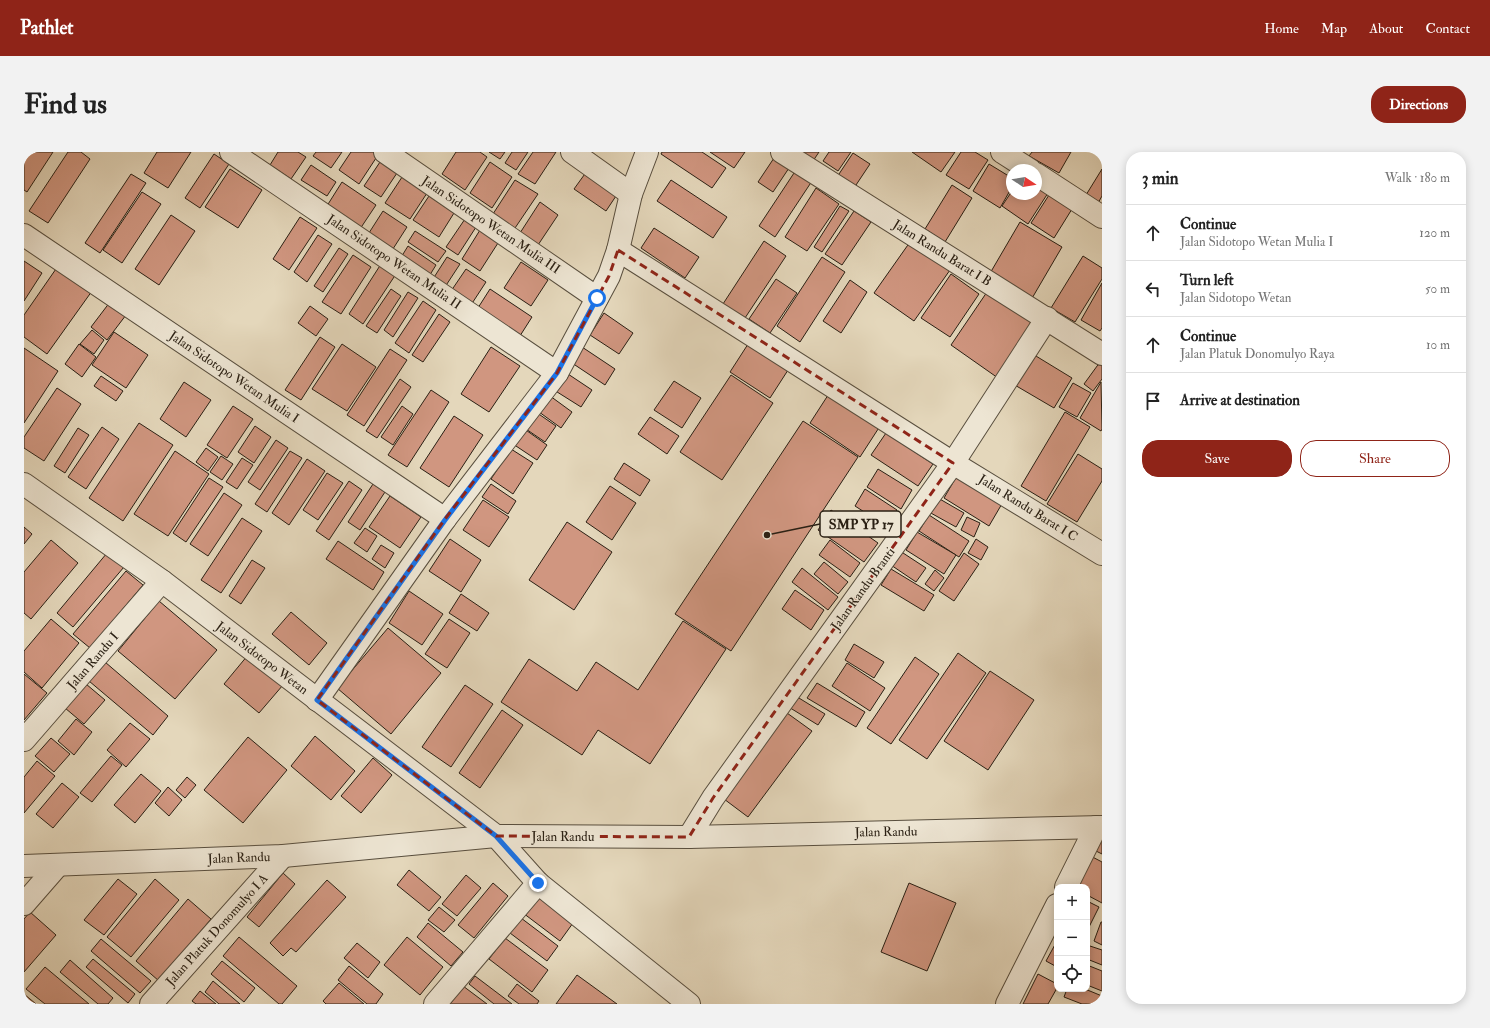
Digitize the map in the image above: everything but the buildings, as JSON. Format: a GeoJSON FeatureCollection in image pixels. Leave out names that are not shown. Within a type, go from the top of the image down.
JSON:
{"type":"FeatureCollection","features":[{"type":"Feature","properties":{"kind":"street","name":"Jalan Sidotopo Wetan Mulia II"},"geometry":{"type":"LineString","coordinates":[[231,152],[557,373]]}},
{"type":"Feature","properties":{"kind":"street","name":"Jalan Sidotopo Wetan Mulia III"},"geometry":{"type":"LineString","coordinates":[[385,152],[597,298]]}},
{"type":"Feature","properties":{"kind":"street"},"geometry":{"type":"LineString","coordinates":[[572,152],[631,194]]}},
{"type":"Feature","properties":{"kind":"street"},"geometry":{"type":"LineString","coordinates":[[317,700],[445,520],[557,373],[610,276],[618,250],[631,194],[648,152]]}},
{"type":"Feature","properties":{"kind":"street","name":"Jalan Randu Barat I B"},"geometry":{"type":"LineString","coordinates":[[782,152],[1102,354]]}},
{"type":"Feature","properties":{"kind":"street"},"geometry":{"type":"LineString","coordinates":[[1002,152],[1021,164]]}},
{"type":"Feature","properties":{"kind":"street"},"geometry":{"type":"LineString","coordinates":[[1042,178],[1102,217]]}},
{"type":"Feature","properties":{"kind":"street","name":"Jalan Sidotopo Wetan Mulia I"},"geometry":{"type":"LineString","coordinates":[[24,235],[445,520]]}},
{"type":"Feature","properties":{"kind":"street","name":"Jalan Randu Barat I C"},"geometry":{"type":"LineString","coordinates":[[618,250],[953,462],[1102,554]]}},
{"type":"Feature","properties":{"kind":"street","name":"Jalan Randu Branti"},"geometry":{"type":"LineString","coordinates":[[689,837],[713,798],[953,462],[1047,318]]}},
{"type":"Feature","properties":{"kind":"street","name":"Jalan Sidotopo Wetan"},"geometry":{"type":"LineString","coordinates":[[24,484],[162,581],[496,836],[538,883],[689,1004]]}},
{"type":"Feature","properties":{"kind":"street","name":"Jalan Randu I"},"geometry":{"type":"LineString","coordinates":[[24,740],[162,581]]}},
{"type":"Feature","properties":{"kind":"street"},"geometry":{"type":"LineString","coordinates":[[1068,884],[1099,827]]}},
{"type":"Feature","properties":{"kind":"street","name":"Jalan Randu"},"geometry":{"type":"LineString","coordinates":[[24,866],[284,856],[496,836],[689,837],[1099,827]]}},
{"type":"Feature","properties":{"kind":"street","name":"Jalan Platuk Donomulyo I A"},"geometry":{"type":"LineString","coordinates":[[150,1004],[284,856]]}},
{"type":"Feature","properties":{"kind":"street"},"geometry":{"type":"LineString","coordinates":[[24,904],[58,865]]}},
{"type":"Feature","properties":{"kind":"street"},"geometry":{"type":"LineString","coordinates":[[435,1004],[538,883]]}},
{"type":"Feature","properties":{"kind":"street"},"geometry":{"type":"LineString","coordinates":[[1007,1004],[1054,911]]}},
{"type":"Feature","properties":{"kind":"highlighted area"},"geometry":{"type":"Polygon","coordinates":[[[618,250],[953,463],[713,798],[689,837],[496,836],[317,700],[445,519],[557,373],[609,276],[618,250]]]}},
{"type":"Feature","properties":{"kind":"place","name":"SMP YP 17"},"geometry":{"type":"Point","coordinates":[767,535]}},
{"type":"Feature","properties":{"kind":"route"},"geometry":{"type":"LineString","coordinates":[[538,883],[496,836],[317,700],[445,520],[557,373],[597,298]]}}]}
